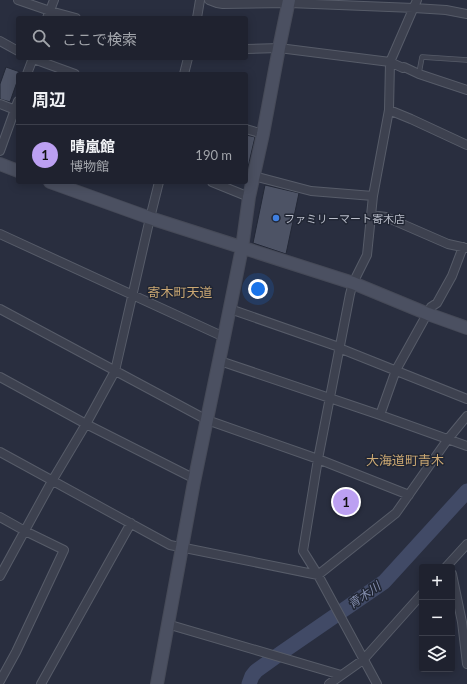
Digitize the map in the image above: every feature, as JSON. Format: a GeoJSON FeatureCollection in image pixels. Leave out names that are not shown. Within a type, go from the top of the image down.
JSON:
{"type":"FeatureCollection","features":[{"type":"Feature","properties":{"kind":"street"},"geometry":{"type":"LineString","coordinates":[[18,0],[48,14],[62,16]]}},
{"type":"Feature","properties":{"kind":"street"},"geometry":{"type":"LineString","coordinates":[[48,14],[54,0]]}},
{"type":"Feature","properties":{"kind":"street"},"geometry":{"type":"LineString","coordinates":[[197,16],[200,0]]}},
{"type":"Feature","properties":{"kind":"street"},"geometry":{"type":"LineString","coordinates":[[209,0],[223,4],[289,1],[415,4],[467,14]]}},
{"type":"Feature","properties":{"kind":"street"},"geometry":{"type":"LineString","coordinates":[[157,684],[195,479],[242,248],[249,197],[289,1]]}},
{"type":"Feature","properties":{"kind":"street"},"geometry":{"type":"LineString","coordinates":[[377,684],[318,575],[303,551],[318,459],[339,348],[353,283],[366,255],[373,196],[389,110],[390,62],[415,4]]}},
{"type":"Feature","properties":{"kind":"street"},"geometry":{"type":"LineString","coordinates":[[0,41],[16,50]]}},
{"type":"Feature","properties":{"kind":"street"},"geometry":{"type":"LineString","coordinates":[[248,49],[279,48],[390,62],[419,74],[467,90]]}},
{"type":"Feature","properties":{"kind":"street"},"geometry":{"type":"LineString","coordinates":[[28,72],[32,60]]}},
{"type":"Feature","properties":{"kind":"street"},"geometry":{"type":"LineString","coordinates":[[37,60],[70,72]]}},
{"type":"Feature","properties":{"kind":"street"},"geometry":{"type":"LineString","coordinates":[[184,72],[188,60]]}},
{"type":"Feature","properties":{"kind":"street"},"geometry":{"type":"LineString","coordinates":[[0,104],[16,111],[0,151]]}},
{"type":"Feature","properties":{"kind":"street"},"geometry":{"type":"LineString","coordinates":[[389,110],[467,145]]}},
{"type":"Feature","properties":{"kind":"street"},"geometry":{"type":"LineString","coordinates":[[248,130],[263,134]]}},
{"type":"Feature","properties":{"kind":"street"},"geometry":{"type":"LineString","coordinates":[[0,164],[16,170]]}},
{"type":"Feature","properties":{"kind":"street"},"geometry":{"type":"LineString","coordinates":[[254,176],[311,191],[373,196]]}},
{"type":"Feature","properties":{"kind":"street"},"geometry":{"type":"LineString","coordinates":[[56,184],[150,218],[353,283],[428,314],[467,328]]}},
{"type":"Feature","properties":{"kind":"street"},"geometry":{"type":"LineString","coordinates":[[0,574],[115,371],[158,184]]}},
{"type":"Feature","properties":{"kind":"street"},"geometry":{"type":"LineString","coordinates":[[217,184],[249,197]]}},
{"type":"Feature","properties":{"kind":"street"},"geometry":{"type":"LineString","coordinates":[[371,215],[386,217],[448,244],[465,247],[452,276],[437,303],[431,307],[396,370],[380,415]]}},
{"type":"Feature","properties":{"kind":"street"},"geometry":{"type":"LineString","coordinates":[[0,234],[224,337]]}},
{"type":"Feature","properties":{"kind":"street"},"geometry":{"type":"LineString","coordinates":[[0,309],[207,420],[318,459],[409,495]]}},
{"type":"Feature","properties":{"kind":"street"},"geometry":{"type":"LineString","coordinates":[[230,309],[339,348],[467,399]]}},
{"type":"Feature","properties":{"kind":"street"},"geometry":{"type":"LineString","coordinates":[[220,361],[467,446]]}},
{"type":"Feature","properties":{"kind":"street"},"geometry":{"type":"LineString","coordinates":[[0,377],[86,424],[195,479]]}},
{"type":"Feature","properties":{"kind":"street"},"geometry":{"type":"LineString","coordinates":[[0,452],[170,545],[318,575],[396,513],[448,439],[467,416]]}},
{"type":"Feature","properties":{"kind":"street"},"geometry":{"type":"LineString","coordinates":[[0,518],[64,550],[16,652],[0,681]]}},
{"type":"Feature","properties":{"kind":"street"},"geometry":{"type":"LineString","coordinates":[[41,684],[131,523]]}},
{"type":"Feature","properties":{"kind":"street"},"geometry":{"type":"LineString","coordinates":[[451,564],[467,544]]}},
{"type":"Feature","properties":{"kind":"street"},"geometry":{"type":"LineString","coordinates":[[455,585],[465,622],[467,664]]}},
{"type":"Feature","properties":{"kind":"street"},"geometry":{"type":"LineString","coordinates":[[329,684],[363,660],[419,597]]}},
{"type":"Feature","properties":{"kind":"street"},"geometry":{"type":"LineString","coordinates":[[167,624],[341,675]]}},
{"type":"Feature","properties":{"kind":"lane"},"geometry":{"type":"LineString","coordinates":[[419,74],[422,57],[467,60]]}},
{"type":"Feature","properties":{"kind":"building"},"geometry":{"type":"Polygon","coordinates":[[[6,67],[20,72],[16,72],[16,85],[10,102],[0,99],[0,84],[6,67]]]}},
{"type":"Feature","properties":{"kind":"building"},"geometry":{"type":"Polygon","coordinates":[[[248,135],[255,137],[248,167],[248,135]]]}},
{"type":"Feature","properties":{"kind":"building","name":"ファミリーマート寄木店"},"geometry":{"type":"Polygon","coordinates":[[[265,185],[299,193],[286,254],[253,243],[265,185]]]}},
{"type":"Feature","properties":{"kind":"waterway","name":"青木川"},"geometry":{"type":"LineString","coordinates":[[249,684],[256,671],[384,582],[467,491]]}},
{"type":"Feature","properties":{"kind":"place","name":"ファミリーマート寄木店"},"geometry":{"type":"Point","coordinates":[276,218]}},
{"type":"Feature","properties":{"kind":"place","name":"晴嵐館"},"geometry":{"type":"Point","coordinates":[346,502]}},
{"type":"Feature","properties":{"kind":"district","name":"寄木町天道"},"geometry":{"type":"Point","coordinates":[180,292]}},
{"type":"Feature","properties":{"kind":"district","name":"大海道町青木"},"geometry":{"type":"Point","coordinates":[405,460]}}]}
